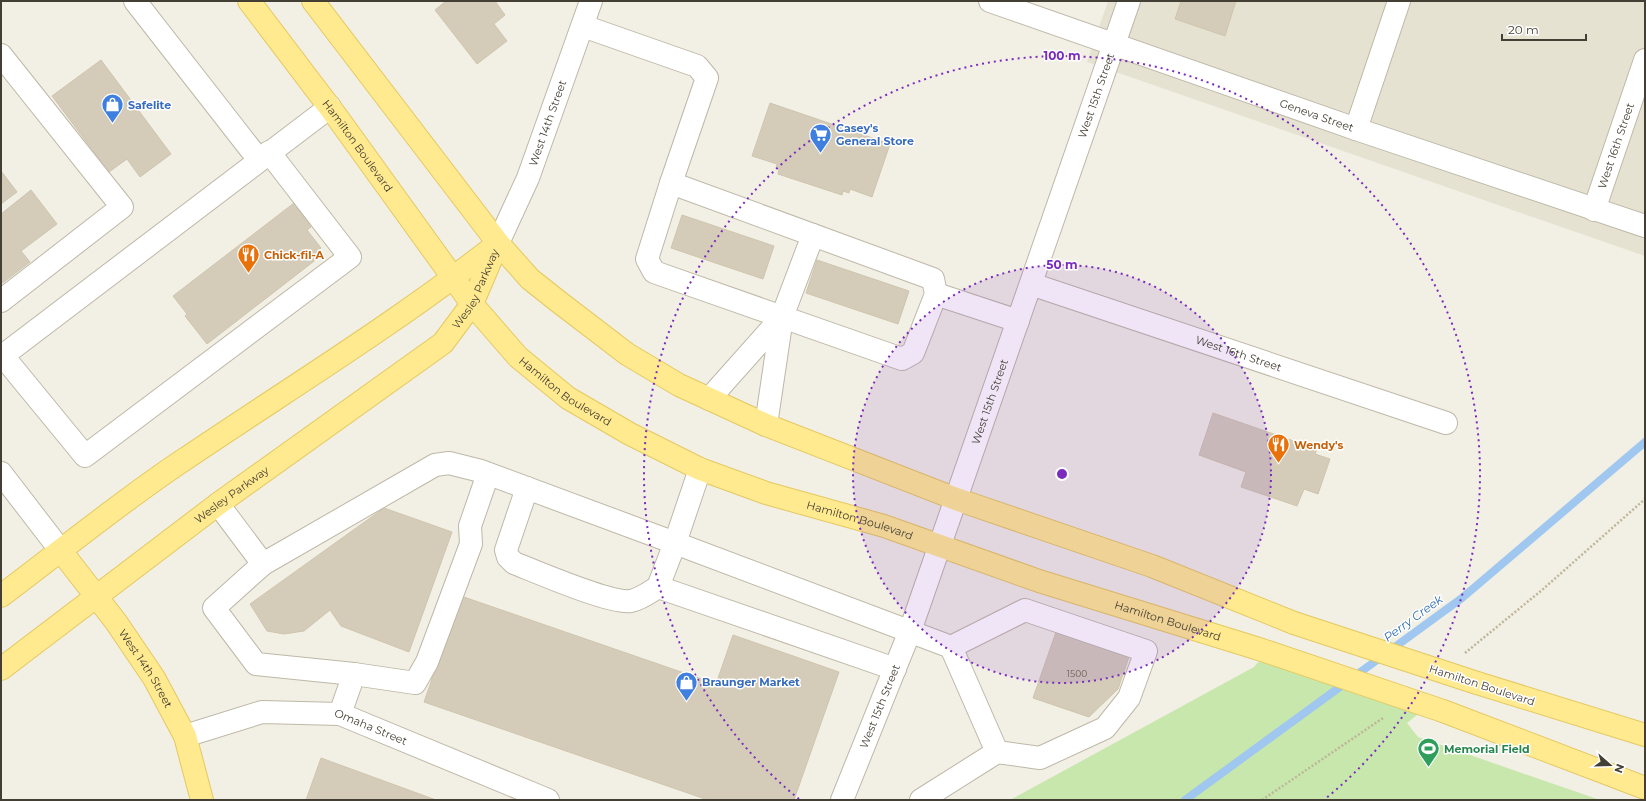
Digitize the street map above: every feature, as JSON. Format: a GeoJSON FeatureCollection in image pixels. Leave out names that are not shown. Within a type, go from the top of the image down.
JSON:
{"type":"FeatureCollection","features":[{"type":"Feature","properties":{"kind":"main road","name":"Hamilton Boulevard"},"geometry":{"type":"LineString","coordinates":[[249,1],[330,107],[472,304],[518,357],[568,398],[630,434],[700,469],[766,493],[884,526],[1039,581],[1259,649],[1443,711],[1645,788]]}},
{"type":"Feature","properties":{"kind":"main road","name":"Hamilton Boulevard"},"geometry":{"type":"LineString","coordinates":[[313,1],[498,243],[530,279],[627,354],[679,385],[766,425],[956,499],[1152,566],[1294,623],[1477,683],[1645,735]]}},
{"type":"Feature","properties":{"kind":"main road","name":"Wesley Parkway"},"geometry":{"type":"LineString","coordinates":[[1,596],[181,461],[278,398],[453,278],[498,243]]}},
{"type":"Feature","properties":{"kind":"main road","name":"Wesley Parkway"},"geometry":{"type":"LineString","coordinates":[[1,668],[218,504],[443,343],[472,304],[498,243]]}},
{"type":"Feature","properties":{"kind":"main road","name":"West 14th Street"},"geometry":{"type":"LineString","coordinates":[[61,551],[154,678],[185,736],[202,800]]}},
{"type":"Feature","properties":{"kind":"street"},"geometry":{"type":"LineString","coordinates":[[135,1],[264,156],[350,257],[85,456],[2,357],[264,156],[330,107]]}},
{"type":"Feature","properties":{"kind":"street","name":"West 14th Street"},"geometry":{"type":"LineString","coordinates":[[498,243],[528,178],[591,1]]}},
{"type":"Feature","properties":{"kind":"street","name":"Geneva Street"},"geometry":{"type":"LineString","coordinates":[[990,1],[1356,129],[1645,226]]}},
{"type":"Feature","properties":{"kind":"street","name":"West 15th Street"},"geometry":{"type":"LineString","coordinates":[[848,798],[910,631],[1129,1]]}},
{"type":"Feature","properties":{"kind":"street"},"geometry":{"type":"LineString","coordinates":[[1356,129],[1399,1]]}},
{"type":"Feature","properties":{"kind":"street"},"geometry":{"type":"LineString","coordinates":[[583,26],[697,66],[707,78],[671,183],[647,259],[654,272],[902,359],[913,353],[936,294],[933,279],[671,183]]}},
{"type":"Feature","properties":{"kind":"street"},"geometry":{"type":"LineString","coordinates":[[1,55],[122,207],[1,301]]}},
{"type":"Feature","properties":{"kind":"street","name":"West 16th Street"},"geometry":{"type":"LineString","coordinates":[[1594,210],[1645,60]]}},
{"type":"Feature","properties":{"kind":"street"},"geometry":{"type":"LineString","coordinates":[[766,425],[782,317],[813,235]]}},
{"type":"Feature","properties":{"kind":"street","name":"West 16th Street"},"geometry":{"type":"LineString","coordinates":[[1031,284],[1446,423]]}},
{"type":"Feature","properties":{"kind":"street"},"geometry":{"type":"LineString","coordinates":[[936,294],[1018,322]]}},
{"type":"Feature","properties":{"kind":"street"},"geometry":{"type":"LineString","coordinates":[[709,399],[782,317]]}},
{"type":"Feature","properties":{"kind":"street"},"geometry":{"type":"LineString","coordinates":[[488,474],[470,526],[471,544],[427,662],[415,683],[354,674],[256,664],[214,608],[263,564],[435,465],[449,463],[469,467],[527,488],[951,647],[997,752]]}},
{"type":"Feature","properties":{"kind":"street"},"geometry":{"type":"LineString","coordinates":[[527,488],[506,550],[508,557],[514,563],[610,598],[630,601],[642,597],[658,587],[675,543],[700,469]]}},
{"type":"Feature","properties":{"kind":"street"},"geometry":{"type":"LineString","coordinates":[[1,473],[61,551]]}},
{"type":"Feature","properties":{"kind":"street"},"geometry":{"type":"LineString","coordinates":[[218,504],[263,564]]}},
{"type":"Feature","properties":{"kind":"street"},"geometry":{"type":"LineString","coordinates":[[658,587],[895,669]]}},
{"type":"Feature","properties":{"kind":"street"},"geometry":{"type":"LineString","coordinates":[[921,800],[997,752],[1040,758],[1105,728],[1129,698],[1146,651],[1025,610],[951,647]]}},
{"type":"Feature","properties":{"kind":"street"},"geometry":{"type":"LineString","coordinates":[[340,714],[354,674]]}},
{"type":"Feature","properties":{"kind":"street","name":"Omaha Street"},"geometry":{"type":"LineString","coordinates":[[185,736],[262,712],[340,714],[548,800]]}},
{"type":"Feature","properties":{"kind":"shaded area"},"geometry":{"type":"Polygon","coordinates":[[[1108,1],[1645,1],[1645,256],[1087,62],[1108,1]]]}},
{"type":"Feature","properties":{"kind":"green space"},"geometry":{"type":"Polygon","coordinates":[[[1267,651],[1432,703],[1407,723],[1418,737],[1600,800],[1010,800],[1254,667],[1267,651]]]}},
{"type":"Feature","properties":{"kind":"building"},"geometry":{"type":"Polygon","coordinates":[[[446,1],[495,1],[505,15],[494,24],[507,41],[477,64],[435,10],[446,1]]]}},
{"type":"Feature","properties":{"kind":"building"},"geometry":{"type":"Polygon","coordinates":[[[1181,1],[1236,1],[1225,36],[1175,19],[1181,1]]]}},
{"type":"Feature","properties":{"kind":"building","name":"Safelite"},"geometry":{"type":"Polygon","coordinates":[[[101,60],[171,154],[140,177],[127,159],[109,172],[52,96],[101,60]]]}},
{"type":"Feature","properties":{"kind":"building"},"geometry":{"type":"Polygon","coordinates":[[[770,103],[890,144],[872,197],[850,189],[849,193],[843,191],[842,195],[778,174],[779,169],[776,168],[777,164],[752,156],[770,103]]]}},
{"type":"Feature","properties":{"kind":"building"},"geometry":{"type":"Polygon","coordinates":[[[1,171],[17,192],[1,204],[1,171]]]}},
{"type":"Feature","properties":{"kind":"building"},"geometry":{"type":"Polygon","coordinates":[[[31,190],[57,224],[21,251],[30,262],[1,284],[1,214],[31,190]]]}},
{"type":"Feature","properties":{"kind":"building","name":"Chick-fil-A"},"geometry":{"type":"Polygon","coordinates":[[[294,203],[311,227],[307,230],[321,248],[319,250],[322,255],[207,344],[185,316],[187,314],[173,296],[294,203]]]}},
{"type":"Feature","properties":{"kind":"building"},"geometry":{"type":"Polygon","coordinates":[[[682,215],[774,246],[763,279],[671,248],[682,215]]]}},
{"type":"Feature","properties":{"kind":"building"},"geometry":{"type":"Polygon","coordinates":[[[817,260],[909,291],[898,324],[806,293],[817,260]]]}},
{"type":"Feature","properties":{"kind":"building","name":"Wendy's"},"geometry":{"type":"Polygon","coordinates":[[[1213,413],[1317,449],[1315,454],[1330,459],[1318,494],[1304,489],[1297,506],[1241,487],[1246,472],[1199,455],[1213,413]]]}},
{"type":"Feature","properties":{"kind":"building"},"geometry":{"type":"Polygon","coordinates":[[[384,508],[452,532],[409,652],[341,626],[330,610],[304,631],[284,634],[267,631],[250,604],[384,508]]]}},
{"type":"Feature","properties":{"kind":"building"},"geometry":{"type":"Polygon","coordinates":[[[461,596],[716,684],[733,635],[839,672],[794,800],[708,800],[424,702],[461,596]]]}},
{"type":"Feature","properties":{"kind":"building"},"geometry":{"type":"Polygon","coordinates":[[[1056,632],[1129,657],[1118,689],[1089,717],[1033,698],[1056,632]]]}},
{"type":"Feature","properties":{"kind":"building"},"geometry":{"type":"Polygon","coordinates":[[[321,758],[436,800],[306,800],[321,758]]]}},
{"type":"Feature","properties":{"kind":"waterway","name":"Perry Creek"},"geometry":{"type":"LineString","coordinates":[[1185,800],[1462,598],[1645,442]]}},
{"type":"Feature","properties":{"kind":"place","name":"Safelite"},"geometry":{"type":"Point","coordinates":[112,124]}},
{"type":"Feature","properties":{"kind":"place","name":"Casey's General Store"},"geometry":{"type":"Point","coordinates":[821,154]}},
{"type":"Feature","properties":{"kind":"place","name":"Chick-fil-A"},"geometry":{"type":"Point","coordinates":[248,274]}},
{"type":"Feature","properties":{"kind":"place","name":"Wendy's"},"geometry":{"type":"Point","coordinates":[1278,464]}},
{"type":"Feature","properties":{"kind":"place","name":"Braunger Market"},"geometry":{"type":"Point","coordinates":[686,702]}},
{"type":"Feature","properties":{"kind":"place","name":"Memorial Field"},"geometry":{"type":"Point","coordinates":[1429,768]}}]}
